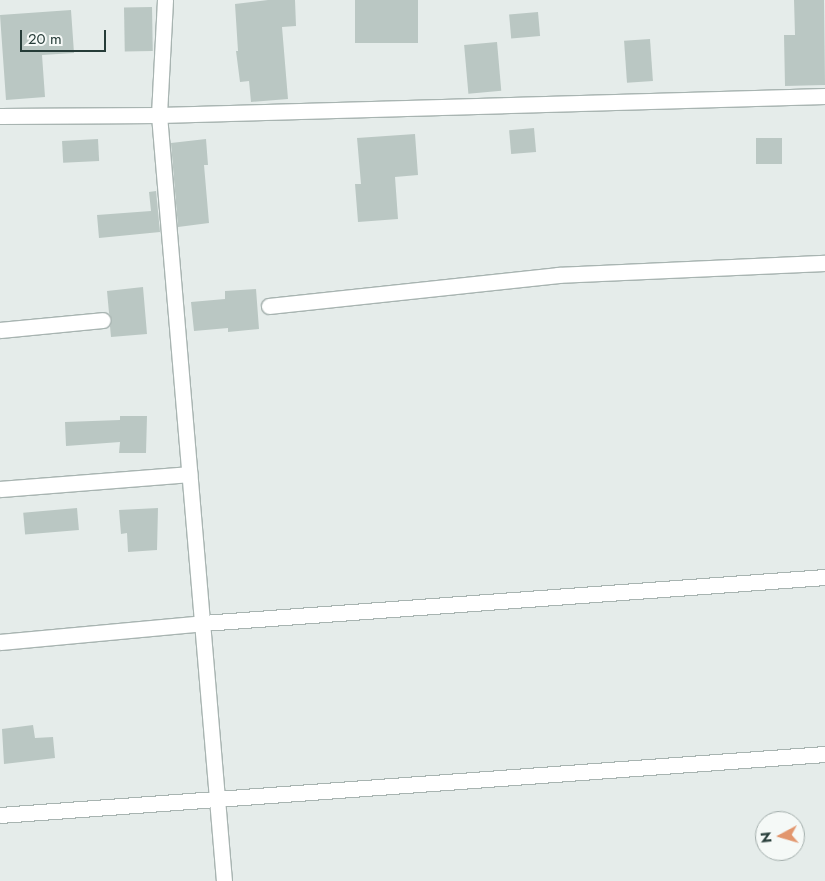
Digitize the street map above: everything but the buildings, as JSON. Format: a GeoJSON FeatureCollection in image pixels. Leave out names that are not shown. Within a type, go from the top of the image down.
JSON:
{"type":"FeatureCollection","features":[{"type":"Feature","properties":{"kind":"street"},"geometry":{"type":"LineString","coordinates":[[165,0],[159,115],[224,881]]}},
{"type":"Feature","properties":{"kind":"street"},"geometry":{"type":"LineString","coordinates":[[0,116],[159,115],[825,96]]}},
{"type":"Feature","properties":{"kind":"street"},"geometry":{"type":"LineString","coordinates":[[269,306],[558,275],[825,263]]}},
{"type":"Feature","properties":{"kind":"street"},"geometry":{"type":"LineString","coordinates":[[0,330],[103,320]]}},
{"type":"Feature","properties":{"kind":"street"},"geometry":{"type":"LineString","coordinates":[[0,489],[189,474]]}},
{"type":"Feature","properties":{"kind":"street"},"geometry":{"type":"LineString","coordinates":[[0,642],[203,623],[825,577]]}},
{"type":"Feature","properties":{"kind":"street"},"geometry":{"type":"LineString","coordinates":[[0,815],[217,797],[825,754]]}}]}
